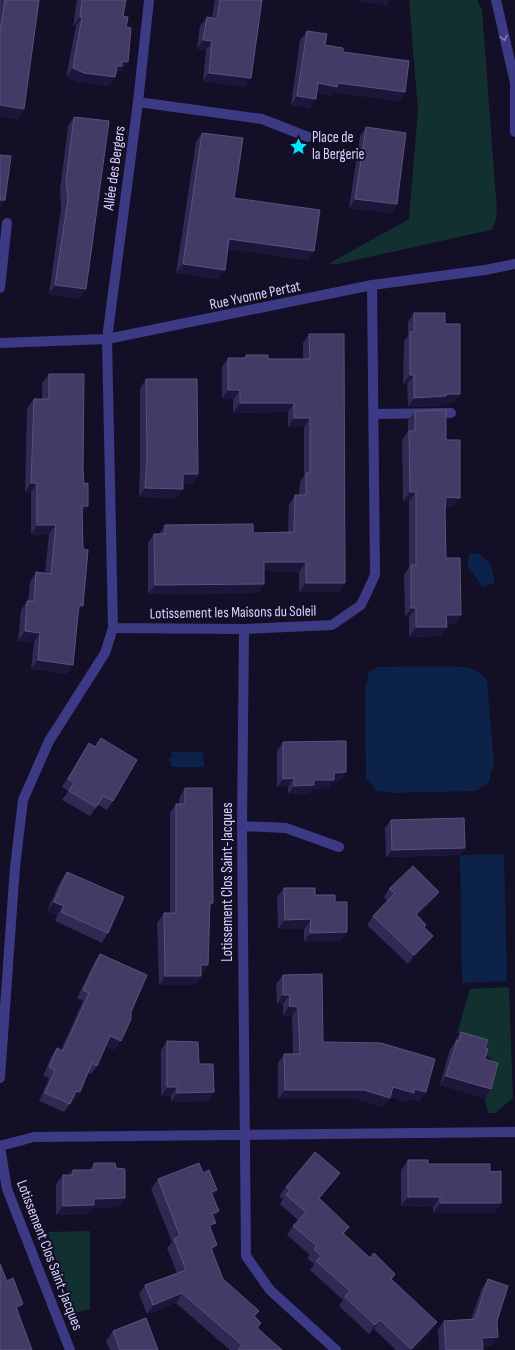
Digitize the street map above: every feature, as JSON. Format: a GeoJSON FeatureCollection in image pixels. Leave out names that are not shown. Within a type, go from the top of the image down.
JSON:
{"type":"FeatureCollection","features":[{"type":"Feature","properties":{"kind":"street","name":"Allée des Bergers"},"geometry":{"type":"LineString","coordinates":[[107,339],[138,102],[149,0]]}},
{"type":"Feature","properties":{"kind":"street"},"geometry":{"type":"LineString","coordinates":[[496,0],[515,82],[515,132]]}},
{"type":"Feature","properties":{"kind":"street"},"geometry":{"type":"LineString","coordinates":[[138,102],[262,119],[308,137]]}},
{"type":"Feature","properties":{"kind":"street"},"geometry":{"type":"LineString","coordinates":[[0,288],[7,223]]}},
{"type":"Feature","properties":{"kind":"street","name":"Rue Yvonne Pertat"},"geometry":{"type":"LineString","coordinates":[[0,343],[107,339],[372,285],[485,270],[515,264]]}},
{"type":"Feature","properties":{"kind":"street","name":"Lotissement les Maisons du Soleil"},"geometry":{"type":"LineString","coordinates":[[113,628],[244,629],[332,625],[361,605],[375,575],[372,285]]}},
{"type":"Feature","properties":{"kind":"street"},"geometry":{"type":"LineString","coordinates":[[0,1078],[15,867],[23,800],[49,741],[105,652],[113,628],[107,339]]}},
{"type":"Feature","properties":{"kind":"street"},"geometry":{"type":"LineString","coordinates":[[374,414],[451,413]]}},
{"type":"Feature","properties":{"kind":"street","name":"Lotissement Clos Saint-Jacques"},"geometry":{"type":"LineString","coordinates":[[244,629],[242,826],[246,1256],[270,1290],[336,1350]]}},
{"type":"Feature","properties":{"kind":"street"},"geometry":{"type":"LineString","coordinates":[[242,826],[286,828],[339,847]]}},
{"type":"Feature","properties":{"kind":"street","name":"Lotissement Clos Saint-Jacques"},"geometry":{"type":"LineString","coordinates":[[70,1350],[7,1189],[0,1146],[34,1138],[515,1132]]}},
{"type":"Feature","properties":{"kind":"green space"},"geometry":{"type":"Polygon","coordinates":[[[409,0],[477,0],[482,10],[497,211],[495,223],[491,230],[338,264],[328,264],[409,219],[418,110],[409,0]]]}},
{"type":"Feature","properties":{"kind":"green space"},"geometry":{"type":"Polygon","coordinates":[[[509,987],[513,1098],[495,1113],[488,1113],[485,1100],[497,1064],[484,1053],[485,1042],[457,1033],[470,989],[509,987]]]}},
{"type":"Feature","properties":{"kind":"green space"},"geometry":{"type":"Polygon","coordinates":[[[90,1231],[90,1309],[74,1313],[47,1232],[90,1231]]]}},
{"type":"Feature","properties":{"kind":"water"},"geometry":{"type":"Polygon","coordinates":[[[469,554],[479,554],[491,564],[495,583],[482,587],[467,565],[469,554]]]}},
{"type":"Feature","properties":{"kind":"water"},"geometry":{"type":"Polygon","coordinates":[[[378,667],[462,667],[474,670],[484,676],[487,682],[494,764],[488,784],[475,791],[395,793],[377,791],[366,778],[365,688],[369,672],[378,667]]]}},
{"type":"Feature","properties":{"kind":"water"},"geometry":{"type":"Polygon","coordinates":[[[171,752],[203,752],[204,767],[172,767],[169,759],[172,756],[171,752]]]}},
{"type":"Feature","properties":{"kind":"water"},"geometry":{"type":"Polygon","coordinates":[[[504,854],[507,981],[462,983],[460,855],[504,854]]]}},
{"type":"Feature","properties":{"kind":"building"},"geometry":{"type":"Polygon","coordinates":[[[5,0],[39,0],[24,109],[0,105],[0,32],[5,0]]]}},
{"type":"Feature","properties":{"kind":"building"},"geometry":{"type":"Polygon","coordinates":[[[82,0],[126,0],[123,16],[128,17],[126,27],[131,28],[128,62],[122,61],[122,66],[117,66],[115,77],[84,73],[73,68],[82,17],[80,17],[82,0]]]}},
{"type":"Feature","properties":{"kind":"building"},"geometry":{"type":"Polygon","coordinates":[[[220,0],[262,0],[251,78],[209,73],[212,41],[203,40],[207,17],[217,19],[220,0]]]}},
{"type":"Feature","properties":{"kind":"building"},"geometry":{"type":"Polygon","coordinates":[[[307,31],[327,34],[325,45],[343,48],[343,52],[409,61],[405,92],[338,83],[337,87],[318,83],[316,99],[297,96],[307,31]]]}},
{"type":"Feature","properties":{"kind":"building"},"geometry":{"type":"Polygon","coordinates":[[[74,117],[109,121],[86,289],[55,285],[68,199],[66,181],[74,117]]]}},
{"type":"Feature","properties":{"kind":"building"},"geometry":{"type":"Polygon","coordinates":[[[366,127],[406,133],[397,204],[355,199],[366,127]]]}},
{"type":"Feature","properties":{"kind":"building"},"geometry":{"type":"Polygon","coordinates":[[[202,133],[243,138],[234,198],[320,210],[314,251],[229,239],[225,270],[183,264],[202,133]]]}},
{"type":"Feature","properties":{"kind":"building"},"geometry":{"type":"Polygon","coordinates":[[[0,155],[11,156],[5,200],[0,200],[0,155]]]}},
{"type":"Feature","properties":{"kind":"building"},"geometry":{"type":"Polygon","coordinates":[[[414,313],[445,313],[445,324],[460,324],[460,394],[446,394],[446,396],[414,398],[414,375],[410,375],[410,332],[414,332],[414,313]]]}},
{"type":"Feature","properties":{"kind":"building"},"geometry":{"type":"Polygon","coordinates":[[[309,334],[344,334],[345,583],[306,583],[306,562],[264,562],[264,584],[155,585],[154,534],[165,534],[165,525],[253,524],[253,533],[294,532],[295,495],[306,495],[306,473],[310,473],[310,418],[294,418],[294,403],[240,403],[240,390],[228,390],[228,358],[246,358],[246,355],[268,355],[268,359],[310,359],[309,334]]]}},
{"type":"Feature","properties":{"kind":"building"},"geometry":{"type":"Polygon","coordinates":[[[49,374],[84,374],[83,470],[84,484],[88,483],[88,506],[82,506],[83,549],[88,550],[83,606],[79,605],[73,665],[38,660],[40,633],[25,631],[27,601],[34,601],[36,572],[51,574],[56,525],[37,525],[37,483],[31,483],[34,399],[49,399],[49,374]]]}},
{"type":"Feature","properties":{"kind":"building"},"geometry":{"type":"Polygon","coordinates":[[[146,379],[197,379],[198,474],[183,474],[183,489],[145,488],[147,458],[146,379]]]}},
{"type":"Feature","properties":{"kind":"building"},"geometry":{"type":"Polygon","coordinates":[[[446,410],[446,440],[460,440],[460,498],[446,497],[445,510],[446,558],[460,558],[461,615],[446,615],[447,627],[416,627],[416,608],[411,608],[411,565],[416,565],[416,492],[410,492],[409,431],[415,431],[415,411],[446,410]]]}},
{"type":"Feature","properties":{"kind":"building"},"geometry":{"type":"Polygon","coordinates":[[[101,738],[137,760],[113,801],[103,796],[96,807],[69,791],[74,782],[68,779],[89,743],[95,747],[101,738]]]}},
{"type":"Feature","properties":{"kind":"building"},"geometry":{"type":"Polygon","coordinates":[[[346,741],[346,772],[334,773],[334,780],[314,780],[314,785],[294,786],[294,778],[283,779],[283,742],[346,741]]]}},
{"type":"Feature","properties":{"kind":"building"},"geometry":{"type":"Polygon","coordinates":[[[185,788],[212,788],[213,903],[210,903],[208,965],[201,965],[201,976],[165,976],[164,913],[176,913],[176,804],[185,804],[185,788]]]}},
{"type":"Feature","properties":{"kind":"building"},"geometry":{"type":"Polygon","coordinates":[[[464,818],[465,848],[392,850],[391,820],[464,818]]]}},
{"type":"Feature","properties":{"kind":"building"},"geometry":{"type":"Polygon","coordinates":[[[413,866],[439,892],[416,914],[426,925],[424,927],[433,936],[414,955],[373,916],[395,893],[389,889],[413,866]]]}},
{"type":"Feature","properties":{"kind":"building"},"geometry":{"type":"Polygon","coordinates":[[[67,872],[124,897],[108,933],[61,912],[64,906],[54,902],[67,872]]]}},
{"type":"Feature","properties":{"kind":"building"},"geometry":{"type":"Polygon","coordinates":[[[284,888],[315,888],[315,895],[335,895],[335,902],[347,902],[347,932],[310,933],[311,919],[285,920],[284,888]]]}},
{"type":"Feature","properties":{"kind":"building"},"geometry":{"type":"Polygon","coordinates":[[[100,954],[147,975],[131,1012],[131,1019],[121,1041],[110,1036],[97,1066],[92,1063],[80,1092],[76,1091],[70,1104],[45,1093],[55,1070],[49,1067],[57,1048],[63,1051],[89,993],[83,990],[100,954]]]}},
{"type":"Feature","properties":{"kind":"building"},"geometry":{"type":"Polygon","coordinates":[[[322,974],[323,1042],[381,1043],[435,1059],[426,1092],[414,1089],[414,1093],[393,1087],[390,1098],[364,1090],[285,1090],[284,1054],[300,1054],[298,1007],[289,1006],[290,995],[283,995],[283,975],[322,974]]]}},
{"type":"Feature","properties":{"kind":"building"},"geometry":{"type":"Polygon","coordinates":[[[461,1032],[488,1040],[485,1048],[488,1049],[485,1059],[498,1063],[491,1089],[446,1076],[457,1040],[459,1041],[461,1032]]]}},
{"type":"Feature","properties":{"kind":"building"},"geometry":{"type":"Polygon","coordinates":[[[167,1041],[198,1042],[199,1064],[213,1064],[214,1092],[177,1093],[177,1087],[167,1087],[167,1041]]]}},
{"type":"Feature","properties":{"kind":"building"},"geometry":{"type":"Polygon","coordinates":[[[315,1152],[340,1173],[319,1198],[349,1227],[343,1233],[370,1258],[374,1253],[395,1274],[391,1279],[437,1322],[411,1349],[380,1320],[375,1325],[345,1297],[350,1291],[316,1261],[321,1256],[314,1249],[317,1246],[293,1226],[306,1212],[286,1195],[290,1190],[286,1187],[315,1152]]]}},
{"type":"Feature","properties":{"kind":"building"},"geometry":{"type":"Polygon","coordinates":[[[408,1160],[428,1160],[428,1164],[490,1164],[490,1172],[501,1171],[501,1203],[440,1203],[440,1197],[408,1197],[408,1160]]]}},
{"type":"Feature","properties":{"kind":"building"},"geometry":{"type":"Polygon","coordinates":[[[94,1163],[115,1163],[116,1168],[125,1169],[125,1198],[94,1199],[94,1205],[63,1206],[63,1175],[73,1175],[73,1170],[94,1170],[94,1163]]]}},
{"type":"Feature","properties":{"kind":"building"},"geometry":{"type":"Polygon","coordinates":[[[199,1163],[203,1173],[209,1170],[217,1190],[211,1192],[219,1211],[212,1214],[216,1223],[209,1225],[217,1245],[211,1248],[223,1279],[259,1311],[254,1316],[261,1323],[257,1328],[282,1350],[238,1350],[242,1345],[182,1293],[153,1305],[145,1285],[186,1270],[174,1239],[180,1236],[158,1179],[199,1163]]]}},
{"type":"Feature","properties":{"kind":"building"},"geometry":{"type":"Polygon","coordinates":[[[0,1264],[7,1281],[13,1278],[23,1304],[16,1307],[32,1350],[0,1350],[0,1264]]]}},
{"type":"Feature","properties":{"kind":"building"},"geometry":{"type":"Polygon","coordinates":[[[488,1279],[508,1286],[497,1321],[498,1337],[482,1338],[483,1350],[446,1350],[444,1321],[475,1319],[488,1279]]]}},
{"type":"Feature","properties":{"kind":"building"},"geometry":{"type":"Polygon","coordinates":[[[146,1318],[158,1350],[120,1350],[113,1331],[146,1318]]]}},
{"type":"Feature","properties":{"kind":"place","name":"Place de la Bergerie"},"geometry":{"type":"Point","coordinates":[299,146]}}]}
